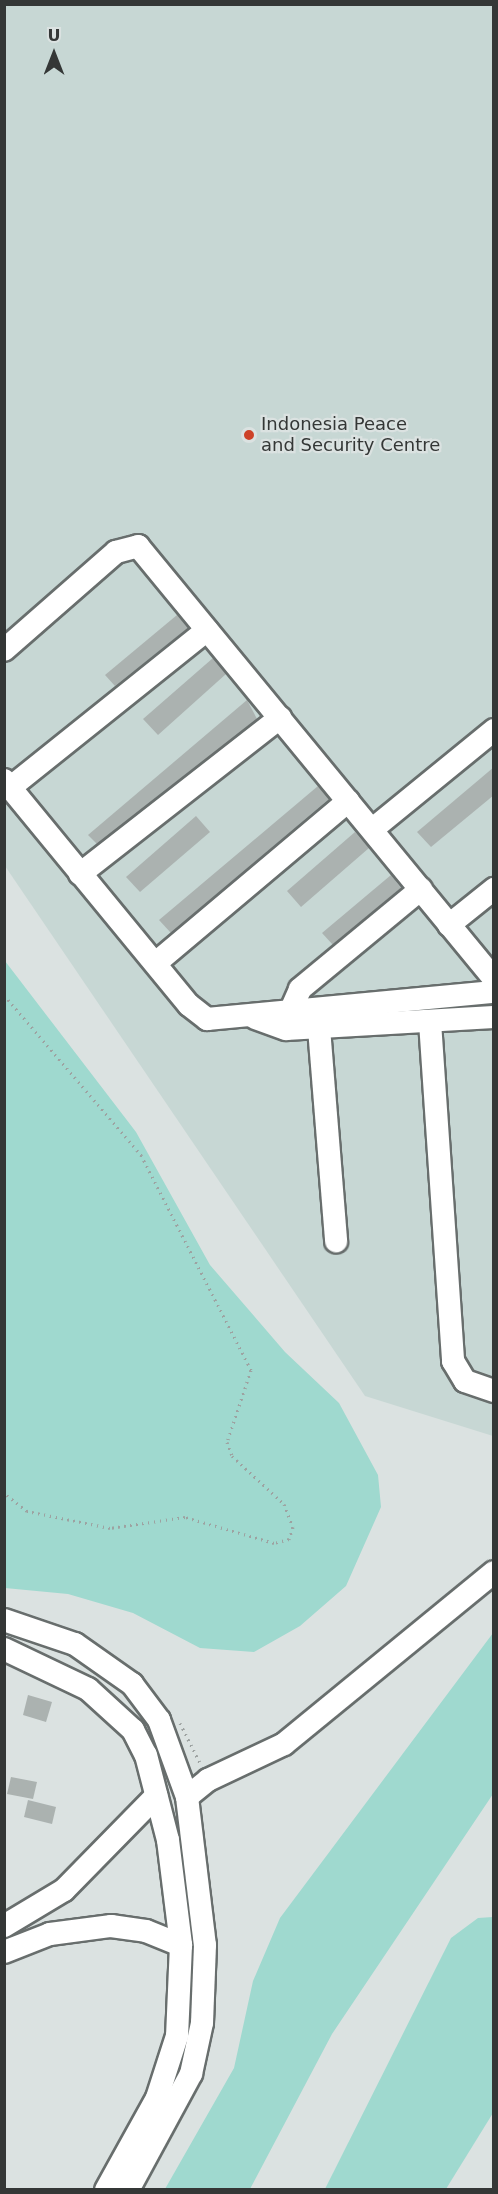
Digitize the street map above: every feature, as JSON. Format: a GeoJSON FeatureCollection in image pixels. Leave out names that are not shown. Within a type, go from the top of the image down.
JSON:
{"type":"FeatureCollection","features":[{"type":"Feature","properties":{"kind":"street"},"geometry":{"type":"LineString","coordinates":[[4,650],[130,545],[160,569],[207,630],[348,801],[374,828],[494,979]]}},
{"type":"Feature","properties":{"kind":"street"},"geometry":{"type":"LineString","coordinates":[[207,630],[8,783],[80,874],[157,962],[189,1005],[207,1019],[287,1019],[494,992]]}},
{"type":"Feature","properties":{"kind":"street"},"geometry":{"type":"LineString","coordinates":[[80,874],[280,718]]}},
{"type":"Feature","properties":{"kind":"street"},"geometry":{"type":"LineString","coordinates":[[374,828],[494,730]]}},
{"type":"Feature","properties":{"kind":"street"},"geometry":{"type":"LineString","coordinates":[[157,962],[348,801]]}},
{"type":"Feature","properties":{"kind":"street"},"geometry":{"type":"LineString","coordinates":[[287,1019],[300,989],[421,889]]}},
{"type":"Feature","properties":{"kind":"street"},"geometry":{"type":"LineString","coordinates":[[449,925],[494,889]]}},
{"type":"Feature","properties":{"kind":"street"},"geometry":{"type":"LineString","coordinates":[[287,1019],[319,1028],[494,1017]]}},
{"type":"Feature","properties":{"kind":"street"},"geometry":{"type":"LineString","coordinates":[[430,1022],[453,1361],[465,1382],[494,1391]]}},
{"type":"Feature","properties":{"kind":"street"},"geometry":{"type":"LineString","coordinates":[[319,1028],[336,1241]]}},
{"type":"Feature","properties":{"kind":"street"},"geometry":{"type":"LineString","coordinates":[[188,1797],[208,1780],[284,1744],[494,1572]]}},
{"type":"Feature","properties":{"kind":"street"},"geometry":{"type":"LineString","coordinates":[[4,1620],[75,1644],[132,1684],[159,1720],[188,1797],[205,1945],[201,2031],[191,2073],[128,2190]]}},
{"type":"Feature","properties":{"kind":"street"},"geometry":{"type":"LineString","coordinates":[[4,1649],[61,1674],[110,1705],[146,1755],[168,1840],[181,1945],[177,2028],[156,2098],[106,2190]]}},
{"type":"Feature","properties":{"kind":"street"},"geometry":{"type":"LineString","coordinates":[[4,1926],[64,1890],[156,1796]]}},
{"type":"Feature","properties":{"kind":"street"},"geometry":{"type":"LineString","coordinates":[[4,1952],[50,1934],[111,1926],[146,1931],[181,1945]]}},
{"type":"Feature","properties":{"kind":"street"},"geometry":{"type":"LineString","coordinates":[[177,2028],[201,2031]]}},
{"type":"Feature","properties":{"kind":"path"},"geometry":{"type":"LineString","coordinates":[[4,995],[141,1155],[251,1370],[227,1442],[232,1456],[284,1504],[293,1527],[289,1539],[274,1543],[185,1517],[110,1528],[27,1511],[4,1494]]}},
{"type":"Feature","properties":{"kind":"shaded area","name":"Indonesia Peace and Security Centre"},"geometry":{"type":"Polygon","coordinates":[[[4,5],[493,5],[493,1436],[365,1396],[5,866],[4,5]]]}},
{"type":"Feature","properties":{"kind":"green space"},"geometry":{"type":"Polygon","coordinates":[[[5,961],[136,1132],[210,1265],[285,1352],[339,1403],[378,1475],[381,1507],[346,1586],[300,1626],[254,1652],[200,1648],[133,1613],[68,1594],[5,1588],[5,961]]]}},
{"type":"Feature","properties":{"kind":"green space"},"geometry":{"type":"Polygon","coordinates":[[[493,1633],[493,1794],[332,2034],[250,2189],[165,2189],[234,2068],[253,1981],[280,1918],[493,1633]]]}},
{"type":"Feature","properties":{"kind":"green space"},"geometry":{"type":"Polygon","coordinates":[[[493,1917],[493,2113],[446,2189],[325,2189],[451,1938],[478,1918],[493,1917]]]}},
{"type":"Feature","properties":{"kind":"building"},"geometry":{"type":"Polygon","coordinates":[[[177,615],[188,628],[115,686],[105,675],[177,615]]]}},
{"type":"Feature","properties":{"kind":"building"},"geometry":{"type":"Polygon","coordinates":[[[213,658],[226,674],[158,735],[143,719],[213,658]]]}},
{"type":"Feature","properties":{"kind":"building"},"geometry":{"type":"Polygon","coordinates":[[[247,700],[257,719],[97,844],[88,835],[247,700]]]}},
{"type":"Feature","properties":{"kind":"building"},"geometry":{"type":"Polygon","coordinates":[[[494,767],[494,795],[431,847],[417,832],[494,767]]]}},
{"type":"Feature","properties":{"kind":"building"},"geometry":{"type":"Polygon","coordinates":[[[318,786],[329,799],[171,933],[159,920],[318,786]]]}},
{"type":"Feature","properties":{"kind":"building"},"geometry":{"type":"Polygon","coordinates":[[[196,816],[210,832],[140,892],[126,877],[196,816]]]}},
{"type":"Feature","properties":{"kind":"building"},"geometry":{"type":"Polygon","coordinates":[[[355,832],[369,848],[301,907],[287,891],[355,832]]]}},
{"type":"Feature","properties":{"kind":"building"},"geometry":{"type":"Polygon","coordinates":[[[391,875],[401,888],[333,945],[322,933],[391,875]]]}},
{"type":"Feature","properties":{"kind":"building"},"geometry":{"type":"Polygon","coordinates":[[[28,1695],[52,1702],[46,1722],[23,1715],[28,1695]]]}},
{"type":"Feature","properties":{"kind":"building"},"geometry":{"type":"Polygon","coordinates":[[[11,1777],[37,1782],[33,1799],[7,1794],[11,1777]]]}},
{"type":"Feature","properties":{"kind":"building"},"geometry":{"type":"Polygon","coordinates":[[[28,1800],[56,1807],[52,1824],[24,1817],[28,1800]]]}},
{"type":"Feature","properties":{"kind":"place","name":"Indonesia Peace and Security Centre"},"geometry":{"type":"Point","coordinates":[249,435]}}]}
